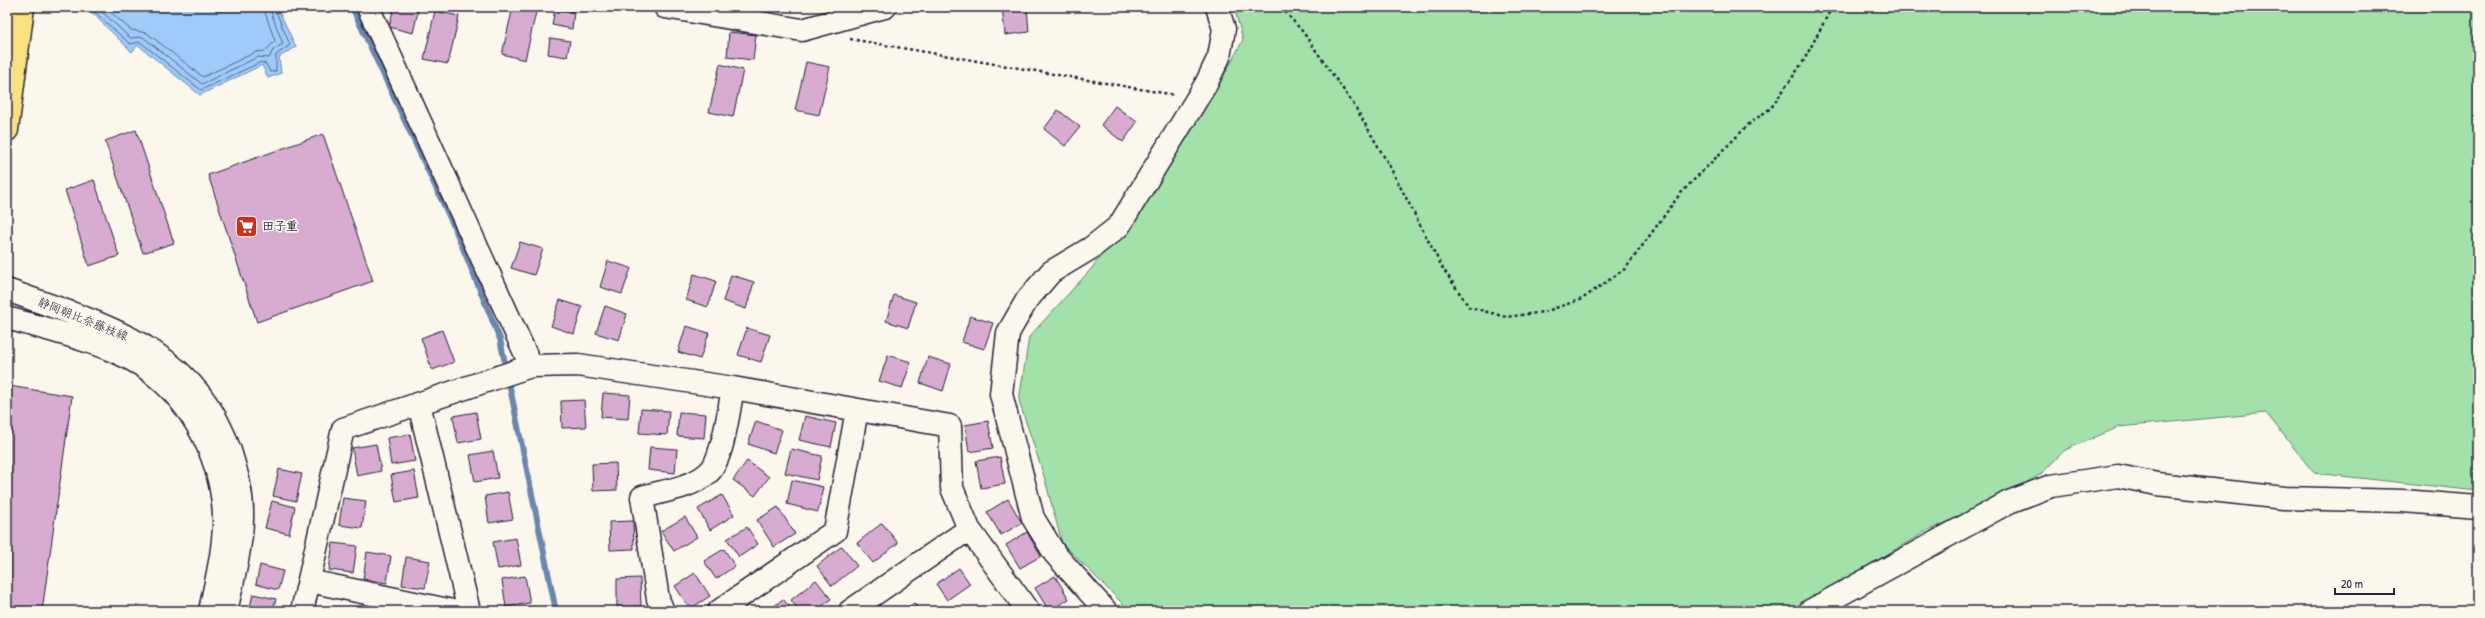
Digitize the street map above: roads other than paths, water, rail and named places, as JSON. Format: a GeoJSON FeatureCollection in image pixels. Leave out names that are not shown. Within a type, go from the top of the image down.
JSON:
{"type":"FeatureCollection","features":[{"type":"Feature","properties":{"kind":"highway"},"geometry":{"type":"LineString","coordinates":[[7,130],[23,7]]}},
{"type":"Feature","properties":{"kind":"street"},"geometry":{"type":"LineString","coordinates":[[368,7],[531,366]]}},
{"type":"Feature","properties":{"kind":"street"},"geometry":{"type":"LineString","coordinates":[[665,7],[802,30],[885,7]]}},
{"type":"Feature","properties":{"kind":"street"},"geometry":{"type":"LineString","coordinates":[[1106,611],[1055,554],[1033,518],[1001,394],[1008,333],[1027,300],[1051,272],[1091,248],[1119,226],[1197,98],[1218,57],[1224,29],[1217,7]]}},
{"type":"Feature","properties":{"kind":"street","name":"静岡朝比奈藤枝線"},"geometry":{"type":"LineString","coordinates":[[7,290],[119,331],[161,355],[196,387],[222,427],[240,482],[243,520],[226,611]]}},
{"type":"Feature","properties":{"kind":"street","name":"静岡朝比奈藤枝線"},"geometry":{"type":"LineString","coordinates":[[7,318],[58,332],[116,353],[150,372],[180,399],[204,434],[219,479],[224,517],[219,566],[210,611]]}},
{"type":"Feature","properties":{"kind":"street"},"geometry":{"type":"LineString","coordinates":[[302,611],[342,429],[531,366],[578,365],[732,388],[950,426],[952,488],[969,529],[1028,611]]}},
{"type":"Feature","properties":{"kind":"street"},"geometry":{"type":"LineString","coordinates":[[663,611],[658,599],[642,497],[692,484],[709,473],[721,448],[732,388]]}},
{"type":"Feature","properties":{"kind":"street"},"geometry":{"type":"LineString","coordinates":[[419,404],[469,611]]}},
{"type":"Feature","properties":{"kind":"street"},"geometry":{"type":"LineString","coordinates":[[719,611],[835,531],[857,410]]}},
{"type":"Feature","properties":{"kind":"street"},"geometry":{"type":"LineString","coordinates":[[1810,611],[2010,502],[2059,485],[2118,476],[2157,484],[2284,498],[2403,501],[2478,507]]}},
{"type":"Feature","properties":{"kind":"street"},"geometry":{"type":"LineString","coordinates":[[850,611],[969,529]]}},
{"type":"Feature","properties":{"kind":"street"},"geometry":{"type":"LineString","coordinates":[[309,580],[454,611]]}},
{"type":"Feature","properties":{"kind":"water"},"geometry":{"type":"Polygon","coordinates":[[[86,7],[277,7],[296,47],[279,57],[281,73],[268,78],[262,65],[200,95],[138,45],[132,52],[86,7]]]}},
{"type":"Feature","properties":{"kind":"waterway"},"geometry":{"type":"LineString","coordinates":[[352,7],[456,231],[500,339],[556,611]]}},
{"type":"Feature","properties":{"kind":"place","name":"田子重"},"geometry":{"type":"Point","coordinates":[246,226]}}]}
